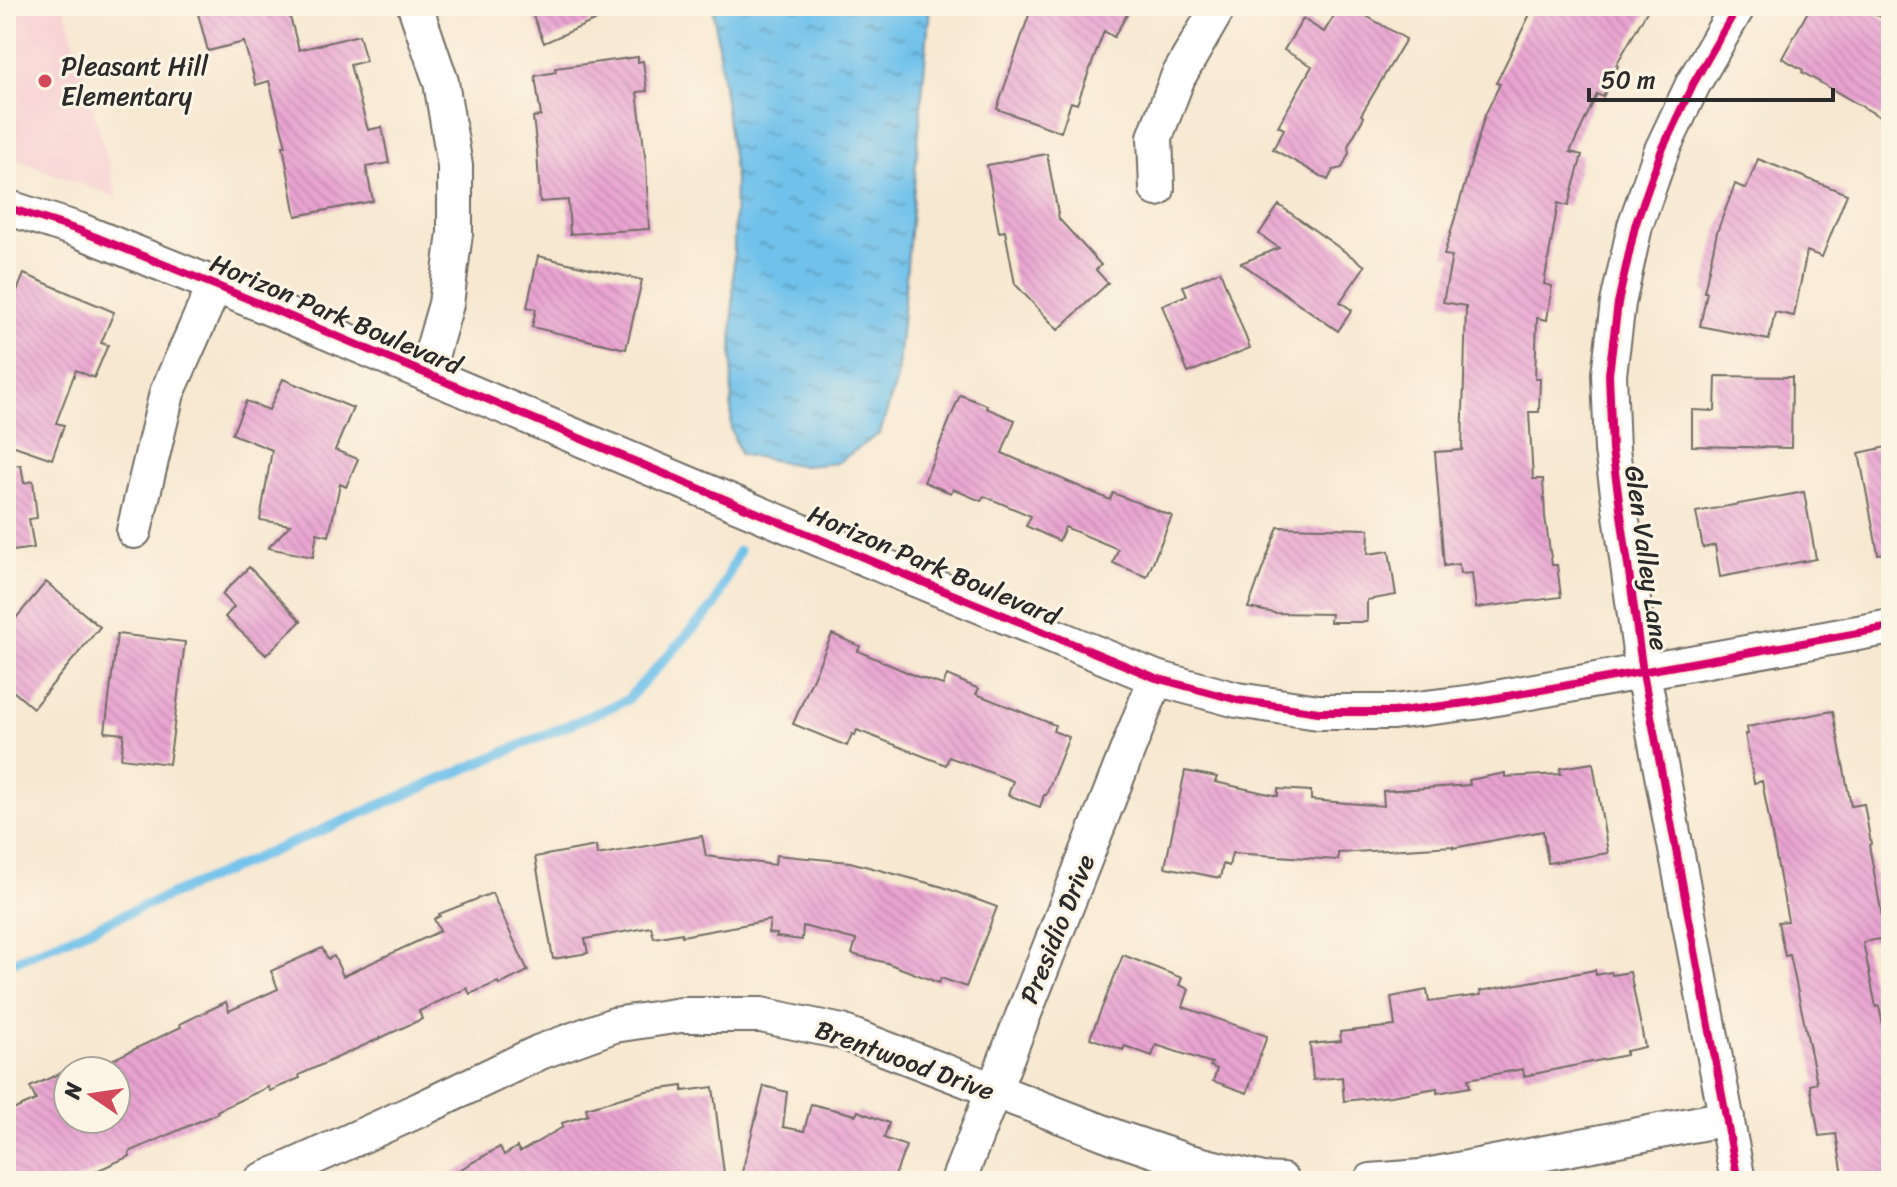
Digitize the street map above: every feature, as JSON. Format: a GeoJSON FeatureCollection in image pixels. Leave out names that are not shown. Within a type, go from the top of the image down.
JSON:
{"type":"FeatureCollection","features":[{"type":"Feature","properties":{"kind":"street"},"geometry":{"type":"LineString","coordinates":[[415,6],[441,82],[455,166],[455,233],[446,304],[426,374]]}},
{"type":"Feature","properties":{"kind":"street"},"geometry":{"type":"LineString","coordinates":[[1157,189],[1155,137],[1178,77],[1219,6]]}},
{"type":"Feature","properties":{"kind":"street","name":"Glen Valley Lane"},"geometry":{"type":"LineString","coordinates":[[1738,6],[1693,84],[1661,152],[1635,226],[1618,303],[1609,374],[1612,450],[1643,673],[1738,1181]]}},
{"type":"Feature","properties":{"kind":"street","name":"Horizon Park Boulevard"},"geometry":{"type":"LineString","coordinates":[[6,207],[78,230],[215,285],[1156,678],[1237,700],[1318,712],[1393,712],[1474,702],[1891,627]]}},
{"type":"Feature","properties":{"kind":"street"},"geometry":{"type":"LineString","coordinates":[[134,531],[167,393],[215,285]]}},
{"type":"Feature","properties":{"kind":"street","name":"Presidio Drive"},"geometry":{"type":"LineString","coordinates":[[958,1181],[1156,678]]}},
{"type":"Feature","properties":{"kind":"street","name":"Brentwood Drive"},"geometry":{"type":"LineString","coordinates":[[261,1181],[540,1052],[614,1025],[681,1015],[761,1015],[842,1032],[1186,1161],[1263,1180],[1282,1181]]}},
{"type":"Feature","properties":{"kind":"street"},"geometry":{"type":"LineString","coordinates":[[1371,1181],[1421,1177],[1727,1118]]}},
{"type":"Feature","properties":{"kind":"shaded area","name":"Pleasant Hill Elementary"},"geometry":{"type":"Polygon","coordinates":[[[6,6],[64,6],[118,198],[6,156],[6,6]]]}},
{"type":"Feature","properties":{"kind":"water"},"geometry":{"type":"Polygon","coordinates":[[[713,6],[930,6],[897,379],[880,433],[837,463],[804,466],[740,454],[731,429],[735,179],[713,6]]]}},
{"type":"Feature","properties":{"kind":"building"},"geometry":{"type":"Polygon","coordinates":[[[196,6],[287,6],[299,50],[359,35],[366,61],[350,65],[368,130],[382,127],[389,163],[366,167],[373,201],[296,216],[283,146],[286,146],[269,81],[256,85],[244,42],[208,51],[196,6]]]}},
{"type":"Feature","properties":{"kind":"building"},"geometry":{"type":"Polygon","coordinates":[[[529,6],[628,6],[544,43],[529,6]]]}},
{"type":"Feature","properties":{"kind":"building"},"geometry":{"type":"Polygon","coordinates":[[[1032,6],[1132,6],[1114,37],[1104,31],[1077,104],[1071,102],[1061,132],[997,109],[1032,6]]]}},
{"type":"Feature","properties":{"kind":"building"},"geometry":{"type":"Polygon","coordinates":[[[1340,6],[1349,6],[1406,39],[1361,115],[1364,117],[1348,146],[1349,153],[1342,168],[1333,170],[1328,180],[1273,149],[1284,129],[1278,126],[1312,66],[1284,50],[1303,19],[1324,32],[1340,6]]]}},
{"type":"Feature","properties":{"kind":"building"},"geometry":{"type":"Polygon","coordinates":[[[1534,6],[1650,6],[1616,65],[1603,97],[1597,94],[1570,152],[1582,155],[1568,206],[1558,203],[1544,284],[1552,286],[1547,320],[1537,318],[1535,379],[1540,379],[1539,412],[1529,412],[1533,479],[1543,479],[1552,565],[1557,565],[1561,597],[1476,608],[1472,573],[1460,574],[1459,564],[1444,566],[1435,452],[1462,450],[1466,306],[1443,302],[1452,256],[1444,255],[1485,115],[1500,84],[1496,83],[1534,6]]]}},
{"type":"Feature","properties":{"kind":"building"},"geometry":{"type":"Polygon","coordinates":[[[1811,6],[1862,6],[1891,23],[1891,123],[1782,58],[1811,6]]]}},
{"type":"Feature","properties":{"kind":"building"},"geometry":{"type":"Polygon","coordinates":[[[638,57],[638,62],[643,61],[647,91],[637,92],[646,164],[649,229],[570,234],[568,200],[540,202],[533,117],[541,116],[535,76],[556,72],[555,68],[638,57]]]}},
{"type":"Feature","properties":{"kind":"building"},"geometry":{"type":"Polygon","coordinates":[[[1047,154],[1059,219],[1101,265],[1096,270],[1108,283],[1058,330],[1015,284],[1005,231],[999,232],[987,165],[1047,154]]]}},
{"type":"Feature","properties":{"kind":"building"},"geometry":{"type":"Polygon","coordinates":[[[1758,159],[1847,194],[1822,257],[1807,251],[1794,316],[1775,312],[1769,340],[1700,326],[1717,232],[1735,184],[1746,189],[1758,159]]]}},
{"type":"Feature","properties":{"kind":"building"},"geometry":{"type":"Polygon","coordinates":[[[1279,205],[1365,266],[1340,302],[1352,310],[1338,331],[1241,263],[1279,248],[1259,234],[1279,205]]]}},
{"type":"Feature","properties":{"kind":"building"},"geometry":{"type":"Polygon","coordinates":[[[538,256],[642,280],[626,349],[532,327],[536,309],[527,307],[538,256]]]}},
{"type":"Feature","properties":{"kind":"building"},"geometry":{"type":"Polygon","coordinates":[[[1220,271],[1250,348],[1188,373],[1162,305],[1187,295],[1183,286],[1220,271]]]}},
{"type":"Feature","properties":{"kind":"building"},"geometry":{"type":"Polygon","coordinates":[[[24,274],[114,312],[101,343],[108,345],[94,378],[76,370],[56,423],[64,425],[52,459],[6,443],[6,317],[24,274]]]}},
{"type":"Feature","properties":{"kind":"building"},"geometry":{"type":"Polygon","coordinates":[[[1716,376],[1792,377],[1791,448],[1692,446],[1692,410],[1715,411],[1716,376]]]}},
{"type":"Feature","properties":{"kind":"building"},"geometry":{"type":"Polygon","coordinates":[[[283,379],[353,408],[335,450],[358,459],[346,487],[340,484],[329,536],[317,533],[313,557],[268,548],[290,525],[260,520],[272,450],[232,434],[246,401],[269,410],[283,379]]]}},
{"type":"Feature","properties":{"kind":"building"},"geometry":{"type":"Polygon","coordinates":[[[960,395],[1015,420],[1002,453],[1110,500],[1113,493],[1172,516],[1147,577],[1113,563],[1118,549],[1065,527],[1059,541],[1026,526],[1031,516],[984,496],[981,501],[953,489],[951,493],[924,482],[960,395]]]}},
{"type":"Feature","properties":{"kind":"building"},"geometry":{"type":"Polygon","coordinates":[[[1891,446],[1891,553],[1878,554],[1859,453],[1891,446]]]}},
{"type":"Feature","properties":{"kind":"building"},"geometry":{"type":"Polygon","coordinates":[[[21,465],[24,483],[33,481],[37,518],[29,519],[34,548],[6,552],[6,466],[21,465]]]}},
{"type":"Feature","properties":{"kind":"building"},"geometry":{"type":"Polygon","coordinates":[[[1804,492],[1816,559],[1720,577],[1715,545],[1703,548],[1696,512],[1804,492]]]}},
{"type":"Feature","properties":{"kind":"building"},"geometry":{"type":"Polygon","coordinates":[[[1278,527],[1369,529],[1368,554],[1389,551],[1396,595],[1367,600],[1367,622],[1330,622],[1331,614],[1275,613],[1248,608],[1278,527]]]}},
{"type":"Feature","properties":{"kind":"building"},"geometry":{"type":"Polygon","coordinates":[[[249,567],[301,621],[266,655],[225,617],[234,607],[222,594],[249,567]]]}},
{"type":"Feature","properties":{"kind":"building"},"geometry":{"type":"Polygon","coordinates":[[[46,582],[100,627],[33,708],[6,685],[6,630],[46,582]]]}},
{"type":"Feature","properties":{"kind":"building"},"geometry":{"type":"Polygon","coordinates":[[[117,634],[185,642],[169,764],[121,758],[124,734],[105,732],[117,634]]]}},
{"type":"Feature","properties":{"kind":"building"},"geometry":{"type":"Polygon","coordinates":[[[832,634],[860,646],[858,651],[918,677],[943,685],[947,675],[979,689],[976,694],[1055,725],[1053,731],[1069,737],[1040,807],[1008,795],[1013,781],[949,757],[946,765],[857,730],[847,746],[793,724],[832,634]]]}},
{"type":"Feature","properties":{"kind":"building"},"geometry":{"type":"Polygon","coordinates":[[[1833,711],[1851,806],[1864,804],[1886,938],[1863,942],[1891,1065],[1891,1181],[1844,1181],[1836,1134],[1819,1136],[1810,1085],[1817,1083],[1790,955],[1785,956],[1778,922],[1788,921],[1762,781],[1754,783],[1745,734],[1748,734],[1747,727],[1833,711]]]}},
{"type":"Feature","properties":{"kind":"building"},"geometry":{"type":"Polygon","coordinates":[[[1593,763],[1608,853],[1548,863],[1543,831],[1453,848],[1338,853],[1338,860],[1232,853],[1229,866],[1223,864],[1220,878],[1165,867],[1185,771],[1217,777],[1215,782],[1278,796],[1278,789],[1311,791],[1311,800],[1384,806],[1383,791],[1470,785],[1469,780],[1505,773],[1505,777],[1561,774],[1560,768],[1593,763]]]}},
{"type":"Feature","properties":{"kind":"building"},"geometry":{"type":"Polygon","coordinates":[[[702,836],[706,856],[775,865],[776,855],[850,862],[943,887],[997,907],[966,987],[941,978],[939,983],[887,963],[852,954],[856,940],[803,926],[802,940],[776,937],[777,934],[768,933],[770,920],[654,938],[651,927],[585,939],[588,953],[553,959],[535,857],[596,846],[597,855],[702,836]]]}},
{"type":"Feature","properties":{"kind":"building"},"geometry":{"type":"Polygon","coordinates":[[[492,893],[528,971],[470,994],[467,988],[419,1011],[422,1019],[299,1075],[300,1078],[270,1091],[268,1087],[74,1181],[6,1181],[6,1113],[36,1100],[30,1087],[52,1077],[52,1135],[132,1135],[132,1055],[122,1055],[226,1002],[229,1011],[278,989],[271,971],[322,948],[328,959],[334,956],[343,976],[440,931],[434,919],[492,893]]]}},
{"type":"Feature","properties":{"kind":"building"},"geometry":{"type":"Polygon","coordinates":[[[1123,955],[1182,978],[1179,985],[1189,989],[1183,1007],[1267,1036],[1247,1093],[1213,1081],[1217,1069],[1210,1066],[1212,1063],[1156,1045],[1152,1056],[1090,1038],[1123,955]]]}},
{"type":"Feature","properties":{"kind":"building"},"geometry":{"type":"Polygon","coordinates":[[[1595,970],[1596,975],[1630,972],[1645,1047],[1626,1051],[1626,1055],[1524,1076],[1523,1069],[1468,1079],[1470,1087],[1437,1093],[1437,1088],[1344,1101],[1342,1077],[1313,1080],[1310,1044],[1341,1041],[1340,1032],[1395,1026],[1391,997],[1427,990],[1429,1002],[1481,995],[1480,991],[1595,970]]]}},
{"type":"Feature","properties":{"kind":"building"},"geometry":{"type":"Polygon","coordinates":[[[683,1086],[683,1091],[713,1087],[725,1181],[440,1181],[500,1147],[504,1155],[517,1147],[520,1152],[563,1127],[562,1123],[588,1115],[586,1108],[646,1091],[683,1086]]]}},
{"type":"Feature","properties":{"kind":"building"},"geometry":{"type":"Polygon","coordinates":[[[764,1086],[787,1092],[783,1127],[804,1131],[811,1104],[856,1115],[858,1111],[889,1123],[884,1138],[906,1146],[893,1181],[762,1181],[741,1176],[764,1086]]]}},
{"type":"Feature","properties":{"kind":"waterway"},"geometry":{"type":"LineString","coordinates":[[6,965],[627,700],[715,605],[739,551]]}},
{"type":"Feature","properties":{"kind":"cycle path"},"geometry":{"type":"LineString","coordinates":[[1738,6],[1693,84],[1661,152],[1635,226],[1618,303],[1609,374],[1612,450],[1643,673],[1738,1181]]}},
{"type":"Feature","properties":{"kind":"cycle path"},"geometry":{"type":"LineString","coordinates":[[6,207],[78,230],[215,285],[1156,678],[1237,700],[1318,712],[1393,712],[1474,702],[1891,627]]}},
{"type":"Feature","properties":{"kind":"place","name":"Pleasant Hill Elementary"},"geometry":{"type":"Point","coordinates":[45,81]}}]}
